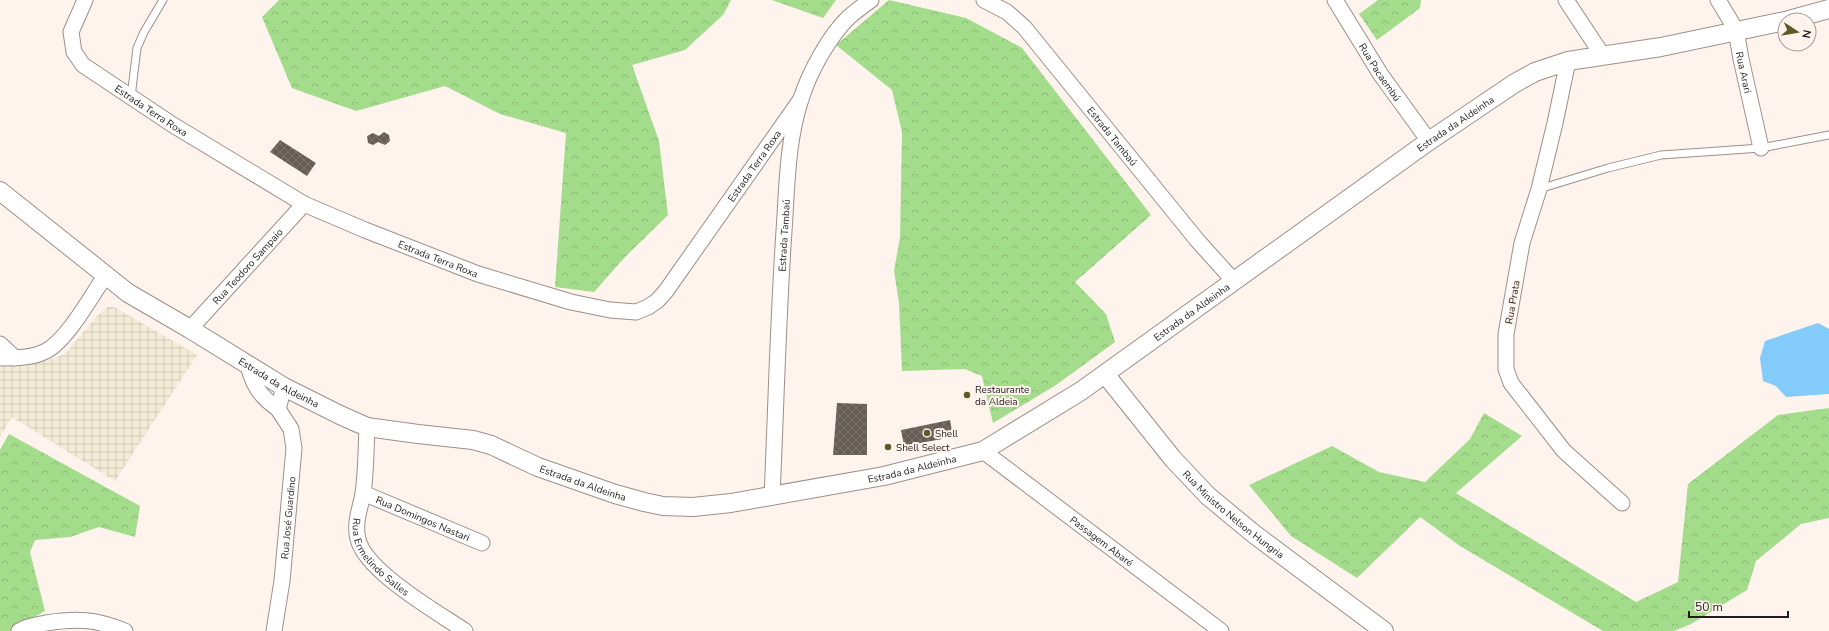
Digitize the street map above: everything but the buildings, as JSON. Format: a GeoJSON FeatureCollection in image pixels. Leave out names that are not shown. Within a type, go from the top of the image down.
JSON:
{"type":"FeatureCollection","features":[{"type":"Feature","properties":{"kind":"street","name":"Estrada Terra Roxa"},"geometry":{"type":"LineString","coordinates":[[85,0],[71,32],[74,52],[83,65],[173,125],[304,204],[365,230],[478,274],[571,302],[610,310],[636,312],[648,307],[666,292],[801,99]]}},
{"type":"Feature","properties":{"kind":"street","name":"Estrada Tambaú"},"geometry":{"type":"LineString","coordinates":[[772,497],[782,267],[789,167],[801,99],[814,68],[831,38],[849,17],[871,0]]}},
{"type":"Feature","properties":{"kind":"street","name":"Estrada Tambaú"},"geometry":{"type":"LineString","coordinates":[[984,0],[1007,12],[1024,28],[1197,240],[1233,280]]}},
{"type":"Feature","properties":{"kind":"street","name":"Rua Pacaembú"},"geometry":{"type":"LineString","coordinates":[[1335,0],[1381,75],[1429,141]]}},
{"type":"Feature","properties":{"kind":"street"},"geometry":{"type":"LineString","coordinates":[[1566,0],[1603,56]]}},
{"type":"Feature","properties":{"kind":"street","name":"Rua Arari"},"geometry":{"type":"LineString","coordinates":[[1718,0],[1736,30],[1761,148]]}},
{"type":"Feature","properties":{"kind":"street"},"geometry":{"type":"LineString","coordinates":[[1817,12],[1829,9]]}},
{"type":"Feature","properties":{"kind":"street","name":"Estrada da Aldeinha"},"geometry":{"type":"LineString","coordinates":[[0,191],[128,293],[284,387],[367,427],[473,440],[491,445],[538,467],[594,487],[663,506],[693,507],[731,504],[884,476],[983,451],[1036,420],[1105,374],[1233,280],[1429,141],[1515,83],[1536,72],[1568,61],[1661,47],[1777,22]]}},
{"type":"Feature","properties":{"kind":"street","name":"Rua Prata"},"geometry":{"type":"LineString","coordinates":[[1568,61],[1539,189],[1522,243],[1506,334],[1506,369],[1511,382],[1564,451],[1622,503]]}},
{"type":"Feature","properties":{"kind":"street","name":"Rua Teodoro Sampaio"},"geometry":{"type":"LineString","coordinates":[[190,329],[304,204]]}},
{"type":"Feature","properties":{"kind":"street"},"geometry":{"type":"LineString","coordinates":[[0,344],[7,358],[36,355],[46,351],[58,342],[105,276]]}},
{"type":"Feature","properties":{"kind":"street"},"geometry":{"type":"LineString","coordinates":[[248,366],[252,382],[264,399],[278,408],[284,387]]}},
{"type":"Feature","properties":{"kind":"street","name":"Rua Ministro Nelson Hungria"},"geometry":{"type":"LineString","coordinates":[[1105,374],[1173,459],[1208,496],[1254,534],[1384,631]]}},
{"type":"Feature","properties":{"kind":"street","name":"Rua José Guardino"},"geometry":{"type":"LineString","coordinates":[[274,631],[282,581],[294,448],[291,428],[278,408]]}},
{"type":"Feature","properties":{"kind":"street","name":"Rua Ermelindo Salles"},"geometry":{"type":"LineString","coordinates":[[367,427],[363,493],[356,522],[358,540],[365,554],[384,575],[465,631]]}},
{"type":"Feature","properties":{"kind":"street","name":"Passagem Abaré"},"geometry":{"type":"LineString","coordinates":[[983,451],[1221,631]]}},
{"type":"Feature","properties":{"kind":"street","name":"Rua Domingos Nastari"},"geometry":{"type":"LineString","coordinates":[[363,493],[482,543]]}},
{"type":"Feature","properties":{"kind":"street"},"geometry":{"type":"LineString","coordinates":[[19,631],[25,628],[63,620],[82,619],[105,623],[125,631]]}},
{"type":"Feature","properties":{"kind":"lane"},"geometry":{"type":"LineString","coordinates":[[130,97],[137,48],[144,32],[163,0]]}},
{"type":"Feature","properties":{"kind":"lane"},"geometry":{"type":"LineString","coordinates":[[1539,189],[1608,168],[1661,155],[1761,148],[1829,135]]}},
{"type":"Feature","properties":{"kind":"shaded area"},"geometry":{"type":"Polygon","coordinates":[[[108,307],[114,307],[197,355],[115,481],[12,417],[0,437],[0,366],[18,366],[46,361],[65,354],[97,316],[108,307]]]}},
{"type":"Feature","properties":{"kind":"green space"},"geometry":{"type":"Polygon","coordinates":[[[279,0],[731,0],[723,15],[685,50],[632,65],[659,141],[668,215],[624,258],[594,292],[555,287],[566,133],[500,114],[445,86],[356,111],[292,88],[262,17],[279,0]]]}},
{"type":"Feature","properties":{"kind":"green space"},"geometry":{"type":"Polygon","coordinates":[[[772,0],[836,0],[823,18],[772,0]]]}},
{"type":"Feature","properties":{"kind":"green space"},"geometry":{"type":"Polygon","coordinates":[[[889,0],[966,18],[1022,48],[1151,215],[1075,282],[1106,314],[1115,342],[1056,385],[993,423],[982,376],[965,369],[902,371],[899,303],[894,271],[900,237],[902,132],[892,90],[836,45],[889,0]]]}},
{"type":"Feature","properties":{"kind":"green space"},"geometry":{"type":"Polygon","coordinates":[[[1378,0],[1421,0],[1420,8],[1377,40],[1359,14],[1378,0]]]}},
{"type":"Feature","properties":{"kind":"green space"},"geometry":{"type":"Polygon","coordinates":[[[1829,408],[1829,518],[1801,524],[1756,561],[1747,590],[1691,624],[1674,631],[1603,631],[1460,546],[1420,517],[1357,578],[1291,536],[1249,485],[1332,446],[1379,472],[1425,482],[1470,439],[1484,413],[1522,436],[1456,493],[1636,602],[1678,582],[1688,484],[1778,415],[1829,408]]]}},
{"type":"Feature","properties":{"kind":"green space"},"geometry":{"type":"Polygon","coordinates":[[[9,434],[140,506],[135,537],[99,527],[70,537],[35,540],[30,552],[45,611],[9,631],[0,631],[0,450],[9,434]]]}},
{"type":"Feature","properties":{"kind":"water"},"geometry":{"type":"Polygon","coordinates":[[[1818,323],[1829,329],[1829,394],[1786,397],[1776,386],[1763,381],[1760,358],[1765,341],[1818,323]]]}},
{"type":"Feature","properties":{"kind":"place","name":"Restaurante da Aldeia"},"geometry":{"type":"Point","coordinates":[967,395]}},
{"type":"Feature","properties":{"kind":"place","name":"Shell"},"geometry":{"type":"Point","coordinates":[927,433]}},
{"type":"Feature","properties":{"kind":"place","name":"Shell Select"},"geometry":{"type":"Point","coordinates":[888,447]}}]}
